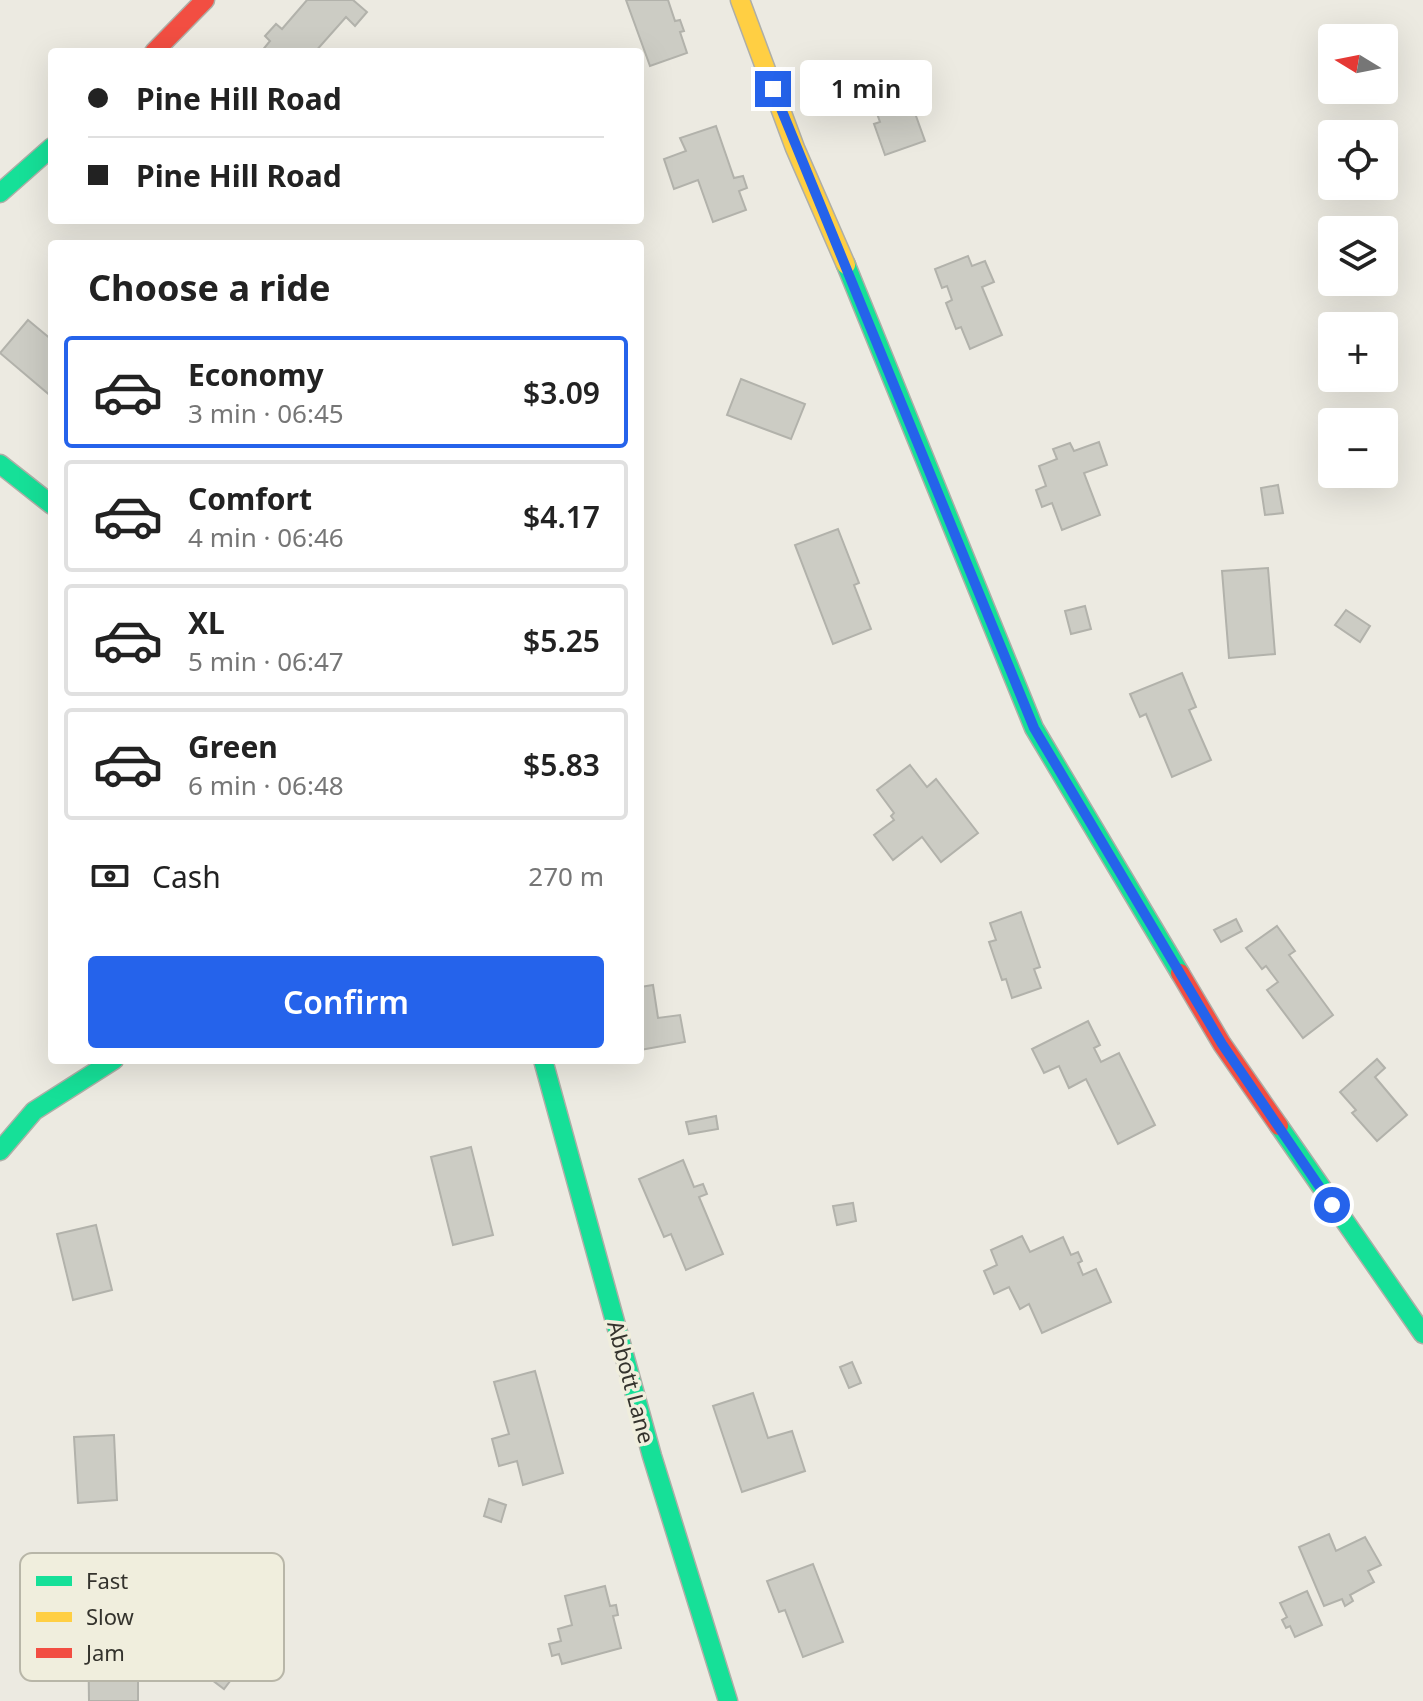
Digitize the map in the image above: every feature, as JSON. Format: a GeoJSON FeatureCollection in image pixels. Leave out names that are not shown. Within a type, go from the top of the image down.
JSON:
{"type":"FeatureCollection","features":[{"type":"Feature","properties":{"kind":"street"},"geometry":{"type":"LineString","coordinates":[[158,48],[205,0]]}},
{"type":"Feature","properties":{"kind":"street"},"geometry":{"type":"LineString","coordinates":[[740,0],[795,148],[874,331],[1034,728],[1222,1044],[1423,1334]]}},
{"type":"Feature","properties":{"kind":"street"},"geometry":{"type":"LineString","coordinates":[[0,193],[48,151]]}},
{"type":"Feature","properties":{"kind":"street"},"geometry":{"type":"LineString","coordinates":[[0,464],[48,502]]}},
{"type":"Feature","properties":{"kind":"street"},"geometry":{"type":"LineString","coordinates":[[0,1151],[34,1111],[108,1064]]}},
{"type":"Feature","properties":{"kind":"street","name":"Abbott Lane"},"geometry":{"type":"LineString","coordinates":[[544,1064],[652,1456],[728,1701]]}},
{"type":"Feature","properties":{"kind":"building"},"geometry":{"type":"Polygon","coordinates":[[[307,0],[353,0],[367,12],[355,26],[346,17],[319,48],[264,48],[270,41],[265,36],[276,24],[282,29],[307,0]]]}},
{"type":"Feature","properties":{"kind":"building"},"geometry":{"type":"Polygon","coordinates":[[[626,0],[668,0],[675,21],[680,20],[684,31],[680,32],[687,53],[650,66],[626,0]]]}},
{"type":"Feature","properties":{"kind":"building"},"geometry":{"type":"Polygon","coordinates":[[[899,69],[925,141],[885,155],[874,124],[880,122],[865,81],[899,69]]]}},
{"type":"Feature","properties":{"kind":"building"},"geometry":{"type":"Polygon","coordinates":[[[716,126],[734,178],[743,176],[747,188],[739,191],[746,210],[713,222],[698,180],[674,189],[664,159],[686,151],[680,138],[716,126]]]}},
{"type":"Feature","properties":{"kind":"building"},"geometry":{"type":"Polygon","coordinates":[[[968,256],[972,266],[985,261],[994,282],[982,287],[1002,335],[970,349],[961,327],[956,329],[946,303],[952,300],[947,286],[942,288],[935,269],[968,256]]]}},
{"type":"Feature","properties":{"kind":"building"},"geometry":{"type":"Polygon","coordinates":[[[28,320],[48,337],[48,394],[0,353],[28,320]]]}},
{"type":"Feature","properties":{"kind":"building"},"geometry":{"type":"Polygon","coordinates":[[[741,379],[805,404],[791,439],[727,415],[741,379]]]}},
{"type":"Feature","properties":{"kind":"building"},"geometry":{"type":"Polygon","coordinates":[[[1099,442],[1107,465],[1084,473],[1100,515],[1062,530],[1052,503],[1042,507],[1036,490],[1046,486],[1039,466],[1057,459],[1053,449],[1070,443],[1074,451],[1099,442]]]}},
{"type":"Feature","properties":{"kind":"building"},"geometry":{"type":"Polygon","coordinates":[[[1278,485],[1283,513],[1265,515],[1261,488],[1278,485]]]}},
{"type":"Feature","properties":{"kind":"building"},"geometry":{"type":"Polygon","coordinates":[[[838,529],[859,583],[854,585],[871,629],[833,644],[795,545],[838,529]]]}},
{"type":"Feature","properties":{"kind":"building"},"geometry":{"type":"Polygon","coordinates":[[[1268,568],[1275,654],[1229,658],[1222,571],[1268,568]]]}},
{"type":"Feature","properties":{"kind":"building"},"geometry":{"type":"Polygon","coordinates":[[[1085,606],[1091,629],[1071,634],[1065,611],[1085,606]]]}},
{"type":"Feature","properties":{"kind":"building"},"geometry":{"type":"Polygon","coordinates":[[[1346,610],[1370,626],[1360,642],[1335,625],[1346,610]]]}},
{"type":"Feature","properties":{"kind":"building"},"geometry":{"type":"Polygon","coordinates":[[[1182,673],[1196,707],[1189,710],[1211,760],[1172,777],[1146,714],[1140,717],[1130,694],[1182,673]]]}},
{"type":"Feature","properties":{"kind":"building"},"geometry":{"type":"Polygon","coordinates":[[[910,765],[927,787],[936,779],[978,833],[941,862],[922,837],[893,860],[874,835],[894,820],[891,816],[894,813],[877,790],[910,765]]]}},
{"type":"Feature","properties":{"kind":"building"},"geometry":{"type":"Polygon","coordinates":[[[1021,912],[1040,967],[1034,969],[1041,988],[1012,998],[1006,979],[1002,980],[989,942],[996,940],[990,923],[1021,912]]]}},
{"type":"Feature","properties":{"kind":"building"},"geometry":{"type":"Polygon","coordinates":[[[1236,919],[1242,931],[1221,942],[1214,930],[1236,919]]]}},
{"type":"Feature","properties":{"kind":"building"},"geometry":{"type":"Polygon","coordinates":[[[1277,926],[1295,951],[1289,955],[1333,1015],[1303,1038],[1267,990],[1278,982],[1266,966],[1262,969],[1246,948],[1277,926]]]}},
{"type":"Feature","properties":{"kind":"building"},"geometry":{"type":"Polygon","coordinates":[[[653,985],[658,1018],[680,1015],[685,1042],[644,1049],[644,986],[653,985]]]}},
{"type":"Feature","properties":{"kind":"building"},"geometry":{"type":"Polygon","coordinates":[[[1088,1021],[1100,1045],[1094,1048],[1101,1062],[1119,1053],[1155,1125],[1118,1144],[1086,1079],[1069,1088],[1059,1066],[1044,1073],[1032,1049],[1088,1021]]]}},
{"type":"Feature","properties":{"kind":"building"},"geometry":{"type":"Polygon","coordinates":[[[1377,1059],[1385,1068],[1375,1077],[1407,1115],[1377,1141],[1352,1113],[1356,1110],[1340,1092],[1377,1059]]]}},
{"type":"Feature","properties":{"kind":"building"},"geometry":{"type":"Polygon","coordinates":[[[716,1116],[718,1129],[689,1134],[686,1122],[716,1116]]]}},
{"type":"Feature","properties":{"kind":"building"},"geometry":{"type":"Polygon","coordinates":[[[471,1147],[493,1235],[453,1245],[431,1157],[471,1147]]]}},
{"type":"Feature","properties":{"kind":"building"},"geometry":{"type":"Polygon","coordinates":[[[683,1160],[694,1187],[703,1184],[707,1194],[699,1197],[723,1254],[686,1270],[671,1234],[664,1237],[639,1179],[683,1160]]]}},
{"type":"Feature","properties":{"kind":"building"},"geometry":{"type":"Polygon","coordinates":[[[853,1203],[856,1221],[837,1225],[833,1206],[853,1203]]]}},
{"type":"Feature","properties":{"kind":"building"},"geometry":{"type":"Polygon","coordinates":[[[96,1225],[112,1290],[73,1300],[57,1234],[96,1225]]]}},
{"type":"Feature","properties":{"kind":"building"},"geometry":{"type":"Polygon","coordinates":[[[1022,1236],[1030,1252],[1063,1237],[1071,1255],[1078,1252],[1083,1275],[1096,1269],[1111,1302],[1042,1333],[1029,1304],[1020,1309],[1009,1287],[994,1294],[984,1271],[997,1265],[991,1250],[1022,1236]]]}},
{"type":"Feature","properties":{"kind":"building"},"geometry":{"type":"Polygon","coordinates":[[[852,1362],[861,1383],[849,1388],[840,1367],[852,1362]]]}},
{"type":"Feature","properties":{"kind":"building"},"geometry":{"type":"Polygon","coordinates":[[[535,1371],[563,1473],[523,1485],[517,1461],[499,1466],[492,1439],[509,1434],[494,1382],[535,1371]]]}},
{"type":"Feature","properties":{"kind":"building"},"geometry":{"type":"Polygon","coordinates":[[[753,1393],[768,1438],[792,1431],[805,1471],[742,1492],[713,1406],[753,1393]]]}},
{"type":"Feature","properties":{"kind":"building"},"geometry":{"type":"Polygon","coordinates":[[[114,1435],[117,1500],[78,1503],[74,1437],[114,1435]]]}},
{"type":"Feature","properties":{"kind":"building"},"geometry":{"type":"Polygon","coordinates":[[[489,1499],[506,1505],[501,1522],[484,1516],[489,1499]]]}},
{"type":"Feature","properties":{"kind":"building"},"geometry":{"type":"Polygon","coordinates":[[[1329,1534],[1336,1551],[1365,1537],[1381,1565],[1368,1571],[1374,1582],[1350,1595],[1353,1601],[1345,1606],[1342,1599],[1324,1606],[1299,1547],[1329,1534]]]}},
{"type":"Feature","properties":{"kind":"building"},"geometry":{"type":"Polygon","coordinates":[[[813,1564],[843,1642],[803,1657],[785,1610],[779,1612],[767,1581],[813,1564]]]}},
{"type":"Feature","properties":{"kind":"building"},"geometry":{"type":"Polygon","coordinates":[[[605,1586],[610,1606],[616,1605],[618,1615],[613,1616],[621,1648],[562,1664],[559,1654],[552,1656],[549,1644],[561,1641],[558,1629],[572,1625],[565,1596],[605,1586]]]}},
{"type":"Feature","properties":{"kind":"building"},"geometry":{"type":"Polygon","coordinates":[[[1307,1591],[1322,1625],[1295,1637],[1290,1626],[1286,1628],[1282,1620],[1287,1617],[1280,1603],[1307,1591]]]}},
{"type":"Feature","properties":{"kind":"building"},"geometry":{"type":"Polygon","coordinates":[[[89,1681],[138,1681],[138,1701],[89,1701],[89,1681]]]}},
{"type":"Feature","properties":{"kind":"building"},"geometry":{"type":"Polygon","coordinates":[[[213,1681],[230,1681],[224,1689],[213,1681]]]}},
{"type":"Feature","properties":{"kind":"traffic: fast"},"geometry":{"type":"LineString","coordinates":[[0,193],[48,151]]}},
{"type":"Feature","properties":{"kind":"traffic: fast"},"geometry":{"type":"LineString","coordinates":[[846,265],[1034,728],[1180,973]]}},
{"type":"Feature","properties":{"kind":"traffic: fast"},"geometry":{"type":"LineString","coordinates":[[0,464],[48,502]]}},
{"type":"Feature","properties":{"kind":"traffic: fast"},"geometry":{"type":"LineString","coordinates":[[0,1151],[34,1111],[108,1064]]}},
{"type":"Feature","properties":{"kind":"traffic: fast"},"geometry":{"type":"LineString","coordinates":[[544,1064],[652,1456],[728,1701]]}},
{"type":"Feature","properties":{"kind":"traffic: fast"},"geometry":{"type":"LineString","coordinates":[[1279,1126],[1423,1334]]}},
{"type":"Feature","properties":{"kind":"traffic: slow"},"geometry":{"type":"LineString","coordinates":[[740,0],[795,148],[846,265]]}},
{"type":"Feature","properties":{"kind":"traffic: jam"},"geometry":{"type":"LineString","coordinates":[[158,48],[205,0]]}},
{"type":"Feature","properties":{"kind":"traffic: jam"},"geometry":{"type":"LineString","coordinates":[[1180,973],[1222,1044],[1279,1126]]}},
{"type":"Feature","properties":{"kind":"route"},"geometry":{"type":"LineString","coordinates":[[773,89],[1034,728],[1222,1044],[1332,1205]]}}]}
